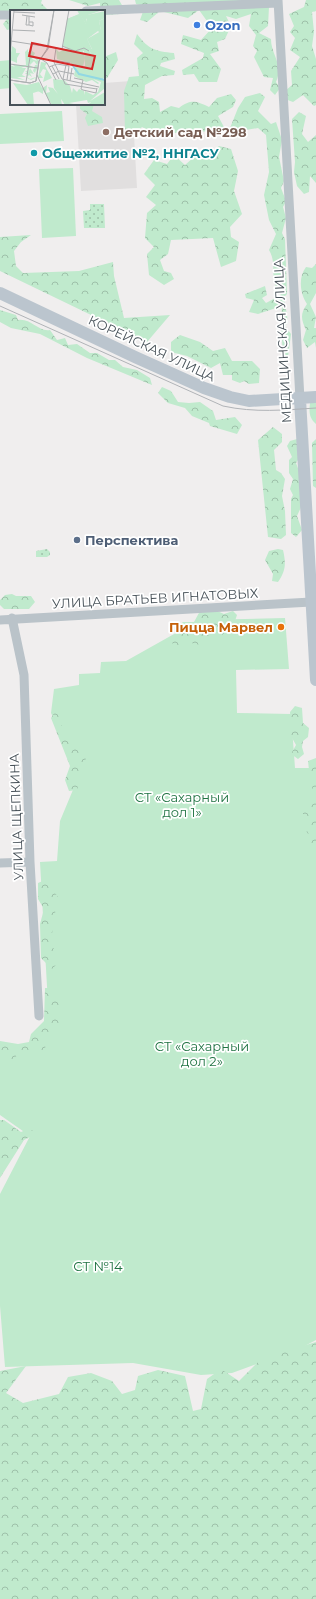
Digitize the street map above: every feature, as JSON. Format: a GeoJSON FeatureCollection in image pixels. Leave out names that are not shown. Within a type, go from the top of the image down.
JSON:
{"type":"FeatureCollection","features":[{"type":"Feature","properties":{"kind":"street"},"geometry":{"type":"LineString","coordinates":[[105,10],[278,2]]}},
{"type":"Feature","properties":{"kind":"street","name":"МЕДИЦИНСКАЯ УЛИЦА"},"geometry":{"type":"LineString","coordinates":[[278,2],[316,680]]}},
{"type":"Feature","properties":{"kind":"street","name":"КОРЕЙСКАЯ УЛИЦА"},"geometry":{"type":"LineString","coordinates":[[0,293],[134,357],[224,395],[249,401],[316,397]]}},
{"type":"Feature","properties":{"kind":"street","name":"УЛИЦА БРАТЬЕВ ИГНАТОВЫХ"},"geometry":{"type":"LineString","coordinates":[[0,620],[12,618],[311,602]]}},
{"type":"Feature","properties":{"kind":"street","name":"УЛИЦА ЩЕПКИНА"},"geometry":{"type":"LineString","coordinates":[[12,618],[24,675],[30,862],[39,1016]]}},
{"type":"Feature","properties":{"kind":"street"},"geometry":{"type":"LineString","coordinates":[[0,863],[30,862]]}},
{"type":"Feature","properties":{"kind":"shaded area","name":"Детский сад №298"},"geometry":{"type":"Polygon","coordinates":[[[131,81],[137,188],[81,191],[76,105],[105,105],[105,83],[131,81]]]}},
{"type":"Feature","properties":{"kind":"green space"},"geometry":{"type":"Polygon","coordinates":[[[0,0],[42,0],[41,3],[48,10],[10,10],[0,13],[0,0]]]}},
{"type":"Feature","properties":{"kind":"green space"},"geometry":{"type":"Polygon","coordinates":[[[69,0],[119,0],[126,12],[105,15],[105,10],[100,10],[100,3],[88,6],[69,0]]]}},
{"type":"Feature","properties":{"kind":"green space"},"geometry":{"type":"Polygon","coordinates":[[[135,0],[262,0],[269,7],[268,26],[259,33],[271,39],[279,70],[276,82],[280,88],[275,95],[270,90],[273,78],[264,77],[254,57],[257,51],[253,46],[256,35],[249,26],[251,14],[236,19],[226,16],[231,26],[225,39],[217,42],[219,51],[210,54],[221,69],[217,82],[199,82],[194,74],[183,75],[182,70],[203,58],[204,53],[181,44],[183,35],[201,40],[212,28],[199,10],[188,18],[160,11],[147,22],[140,20],[145,6],[136,4],[135,0]]]}},
{"type":"Feature","properties":{"kind":"green space"},"geometry":{"type":"Polygon","coordinates":[[[306,0],[316,0],[316,11],[312,12],[314,32],[312,46],[316,59],[316,105],[314,106],[303,95],[293,102],[285,99],[285,91],[292,85],[291,71],[300,57],[290,50],[295,38],[290,32],[294,26],[289,14],[304,7],[306,0]]]}},
{"type":"Feature","properties":{"kind":"green space"},"geometry":{"type":"Polygon","coordinates":[[[10,18],[10,29],[7,30],[3,24],[7,19],[10,18]]]}},
{"type":"Feature","properties":{"kind":"green space"},"geometry":{"type":"Polygon","coordinates":[[[137,34],[149,47],[174,53],[175,59],[161,63],[160,66],[175,71],[174,75],[162,76],[145,85],[144,99],[152,98],[159,102],[160,112],[171,106],[179,108],[190,102],[201,103],[209,107],[217,98],[231,94],[236,100],[233,107],[218,116],[224,127],[220,134],[213,131],[155,134],[142,127],[131,138],[125,133],[124,91],[129,77],[139,76],[137,58],[143,53],[134,44],[137,34]]]}},
{"type":"Feature","properties":{"kind":"green space"},"geometry":{"type":"Polygon","coordinates":[[[116,52],[118,60],[107,78],[105,77],[105,57],[116,52]]]}},
{"type":"Feature","properties":{"kind":"green space"},"geometry":{"type":"Polygon","coordinates":[[[10,60],[10,88],[0,89],[0,61],[10,60]]]}},
{"type":"Feature","properties":{"kind":"green space"},"geometry":{"type":"Polygon","coordinates":[[[260,93],[265,97],[258,111],[271,124],[276,122],[282,140],[279,157],[284,181],[281,188],[286,201],[283,207],[286,218],[282,233],[285,239],[287,294],[284,297],[288,322],[285,326],[291,334],[288,357],[283,357],[281,323],[282,306],[258,314],[249,312],[254,300],[246,298],[245,294],[265,286],[267,295],[262,298],[266,303],[281,295],[275,283],[273,261],[269,250],[276,234],[269,220],[264,195],[269,172],[266,135],[258,128],[240,131],[234,135],[230,128],[238,108],[245,97],[260,93]]]}},
{"type":"Feature","properties":{"kind":"green space"},"geometry":{"type":"Polygon","coordinates":[[[80,105],[94,105],[92,111],[102,117],[103,123],[88,126],[85,118],[87,114],[80,109],[80,105]]]}},
{"type":"Feature","properties":{"kind":"green space"},"geometry":{"type":"Polygon","coordinates":[[[62,111],[64,141],[0,144],[0,114],[62,111]]]}},
{"type":"Feature","properties":{"kind":"green space"},"geometry":{"type":"Polygon","coordinates":[[[299,112],[306,116],[302,134],[308,142],[316,135],[316,183],[310,176],[309,192],[304,194],[297,186],[294,172],[295,162],[292,119],[299,112]]]}},
{"type":"Feature","properties":{"kind":"green space"},"geometry":{"type":"Polygon","coordinates":[[[219,146],[231,149],[238,171],[234,191],[242,214],[230,227],[231,237],[239,242],[236,261],[221,267],[213,238],[171,240],[168,254],[160,260],[164,271],[171,273],[174,279],[164,285],[149,275],[147,254],[154,247],[145,238],[147,213],[156,205],[146,197],[155,185],[144,174],[154,160],[167,164],[174,155],[185,165],[194,157],[206,157],[219,146]]]}},
{"type":"Feature","properties":{"kind":"green space"},"geometry":{"type":"Polygon","coordinates":[[[73,168],[76,236],[42,238],[39,169],[73,168]]]}},
{"type":"Feature","properties":{"kind":"green space"},"geometry":{"type":"Polygon","coordinates":[[[90,204],[104,204],[105,228],[84,228],[83,211],[90,210],[90,204]]]}},
{"type":"Feature","properties":{"kind":"green space"},"geometry":{"type":"Polygon","coordinates":[[[31,235],[21,242],[14,251],[16,266],[23,273],[79,271],[113,262],[114,276],[124,318],[170,315],[147,342],[0,271],[0,237],[31,235]]]}},
{"type":"Feature","properties":{"kind":"green space"},"geometry":{"type":"Polygon","coordinates":[[[316,264],[316,293],[310,304],[316,317],[314,328],[316,328],[316,348],[315,342],[307,348],[303,340],[306,330],[302,317],[303,311],[307,304],[301,291],[301,280],[303,271],[306,267],[312,268],[316,264]]]}},
{"type":"Feature","properties":{"kind":"green space"},"geometry":{"type":"Polygon","coordinates":[[[0,310],[16,315],[18,320],[27,321],[42,329],[50,330],[57,340],[65,338],[68,345],[77,344],[90,353],[97,353],[109,360],[115,360],[123,367],[137,370],[150,378],[152,385],[87,358],[40,334],[11,328],[0,322],[0,310]]]}},
{"type":"Feature","properties":{"kind":"green space"},"geometry":{"type":"Polygon","coordinates":[[[180,335],[200,342],[213,351],[225,348],[232,361],[252,361],[260,369],[259,383],[249,384],[244,381],[240,383],[232,380],[232,375],[223,375],[220,363],[211,368],[187,356],[171,352],[171,342],[180,335]]]}},
{"type":"Feature","properties":{"kind":"green space"},"geometry":{"type":"Polygon","coordinates":[[[162,387],[171,391],[178,402],[200,402],[213,411],[216,420],[235,417],[242,425],[237,434],[210,426],[209,423],[192,416],[185,408],[168,403],[158,393],[162,387]]]}},
{"type":"Feature","properties":{"kind":"green space"},"geometry":{"type":"Polygon","coordinates":[[[310,403],[316,403],[316,424],[310,415],[310,403]]]}},
{"type":"Feature","properties":{"kind":"green space"},"geometry":{"type":"Polygon","coordinates":[[[273,427],[282,434],[282,442],[274,450],[276,470],[281,473],[285,479],[282,496],[285,511],[286,535],[281,539],[268,537],[258,440],[273,427]]]}},
{"type":"Feature","properties":{"kind":"green space"},"geometry":{"type":"Polygon","coordinates":[[[297,439],[300,457],[296,463],[299,471],[302,505],[297,516],[302,530],[296,537],[291,533],[291,499],[293,495],[290,489],[293,479],[289,473],[289,460],[292,457],[287,446],[290,441],[297,439]]]}},
{"type":"Feature","properties":{"kind":"green space"},"geometry":{"type":"Polygon","coordinates":[[[316,439],[316,488],[313,486],[312,443],[316,439]]]}},
{"type":"Feature","properties":{"kind":"green space"},"geometry":{"type":"Polygon","coordinates":[[[47,549],[50,552],[50,555],[47,557],[36,557],[36,551],[47,549]]]}},
{"type":"Feature","properties":{"kind":"green space"},"geometry":{"type":"Polygon","coordinates":[[[278,549],[283,550],[285,563],[283,574],[278,582],[272,581],[273,574],[265,560],[269,551],[278,549]]]}},
{"type":"Feature","properties":{"kind":"green space"},"geometry":{"type":"Polygon","coordinates":[[[12,594],[16,596],[31,596],[35,602],[29,609],[4,609],[0,605],[0,600],[5,595],[12,594]]]}},
{"type":"Feature","properties":{"kind":"green space"},"geometry":{"type":"Polygon","coordinates":[[[215,610],[224,614],[233,611],[237,615],[234,624],[222,635],[213,632],[208,639],[200,645],[187,642],[180,648],[174,647],[172,642],[179,635],[176,627],[183,622],[194,622],[200,611],[215,610]]]}},
{"type":"Feature","properties":{"kind":"green space"},"geometry":{"type":"Polygon","coordinates":[[[285,618],[289,669],[236,670],[237,713],[291,714],[295,768],[316,768],[316,1340],[301,1348],[232,1373],[201,1375],[133,1363],[5,1367],[0,1306],[0,1194],[30,1136],[0,1115],[0,1048],[35,1044],[49,1022],[40,862],[57,861],[60,821],[80,773],[51,713],[54,689],[79,685],[79,674],[100,673],[101,662],[126,661],[199,620],[285,618]]]}},
{"type":"Feature","properties":{"kind":"green space"},"geometry":{"type":"Polygon","coordinates":[[[295,706],[302,708],[303,723],[309,728],[308,737],[303,741],[302,747],[304,754],[298,759],[291,754],[296,745],[291,736],[290,712],[295,706]]]}},
{"type":"Feature","properties":{"kind":"green space"},"geometry":{"type":"Polygon","coordinates":[[[55,712],[62,715],[62,728],[69,734],[71,744],[83,748],[86,758],[77,790],[69,791],[65,780],[70,766],[51,718],[55,712]]]}},
{"type":"Feature","properties":{"kind":"green space"},"geometry":{"type":"Polygon","coordinates":[[[316,758],[316,853],[310,848],[309,836],[303,824],[303,806],[314,798],[311,781],[315,775],[309,770],[308,761],[316,758]]]}},
{"type":"Feature","properties":{"kind":"green space"},"geometry":{"type":"Polygon","coordinates":[[[45,880],[58,897],[54,905],[55,912],[52,938],[58,963],[52,969],[41,958],[40,924],[44,909],[38,899],[38,883],[45,880]]]}},
{"type":"Feature","properties":{"kind":"green space"},"geometry":{"type":"Polygon","coordinates":[[[45,988],[55,988],[61,994],[61,1014],[56,1035],[47,1038],[45,1049],[29,1057],[19,1053],[12,1061],[3,1060],[0,1066],[0,1041],[18,1044],[29,1042],[31,1034],[44,1021],[45,988]]]}},
{"type":"Feature","properties":{"kind":"green space"},"geometry":{"type":"Polygon","coordinates":[[[0,1120],[4,1120],[21,1132],[30,1128],[36,1134],[24,1140],[0,1178],[0,1120]]]}},
{"type":"Feature","properties":{"kind":"green space"},"geometry":{"type":"Polygon","coordinates":[[[316,1342],[316,1599],[0,1599],[0,1371],[26,1366],[6,1393],[23,1403],[59,1394],[68,1377],[91,1373],[112,1381],[122,1394],[135,1390],[138,1376],[158,1370],[185,1376],[193,1411],[201,1409],[207,1379],[221,1369],[239,1381],[262,1358],[316,1342]]]}},
{"type":"Feature","properties":{"kind":"tram line"},"geometry":{"type":"LineString","coordinates":[[0,306],[223,406],[247,410],[316,408]]}},
{"type":"Feature","properties":{"kind":"place","name":"Ozon"},"geometry":{"type":"Point","coordinates":[197,25]}},
{"type":"Feature","properties":{"kind":"place","name":"Детский сад №298"},"geometry":{"type":"Point","coordinates":[106,132]}},
{"type":"Feature","properties":{"kind":"place","name":"Общежитие №2, ННГАСУ"},"geometry":{"type":"Point","coordinates":[34,153]}},
{"type":"Feature","properties":{"kind":"place","name":"Перспектива"},"geometry":{"type":"Point","coordinates":[77,540]}},
{"type":"Feature","properties":{"kind":"place","name":"Пицца Марвел"},"geometry":{"type":"Point","coordinates":[281,627]}},
{"type":"Feature","properties":{"kind":"park label","name":"СТ «Сахарный дол 1»"},"geometry":{"type":"Point","coordinates":[182,804]}},
{"type":"Feature","properties":{"kind":"park label","name":"СТ «Сахарный дол 2»"},"geometry":{"type":"Point","coordinates":[202,1054]}},
{"type":"Feature","properties":{"kind":"park label","name":"СТ №14"},"geometry":{"type":"Point","coordinates":[98,1266]}}]}
